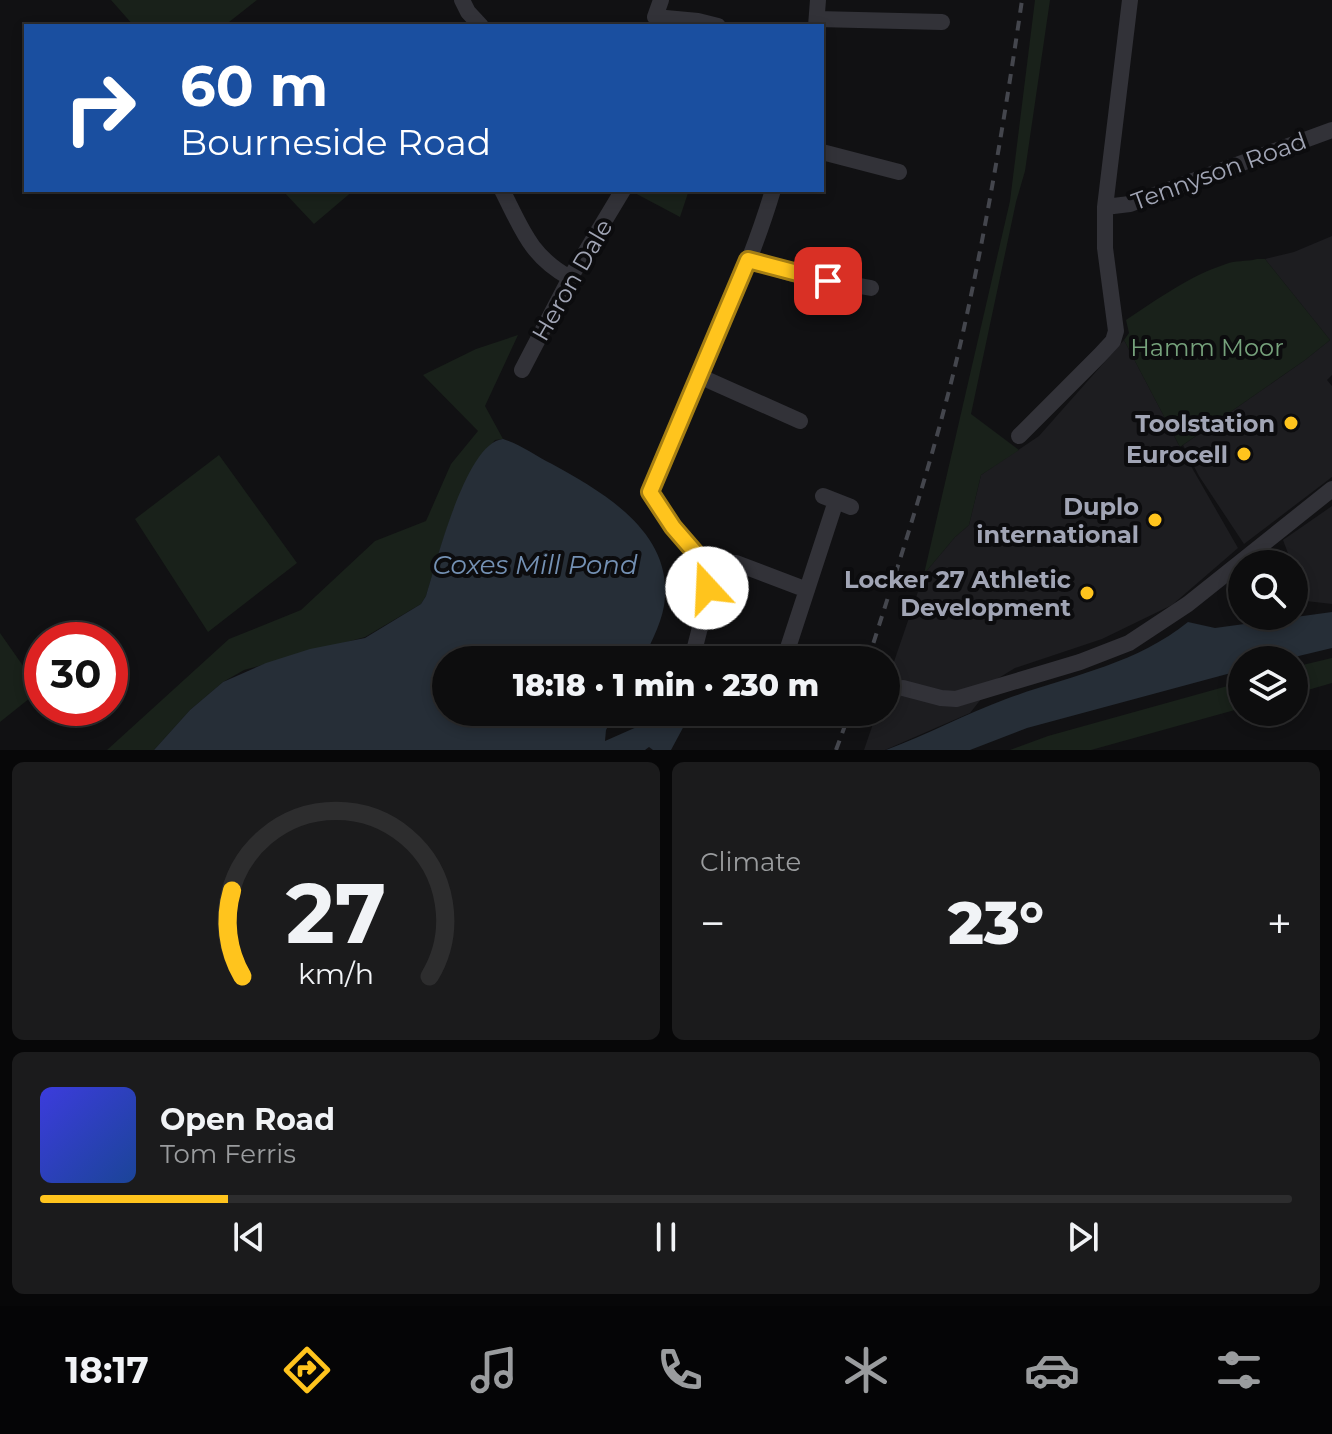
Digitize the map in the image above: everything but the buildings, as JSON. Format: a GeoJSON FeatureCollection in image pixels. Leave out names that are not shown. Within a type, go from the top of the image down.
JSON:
{"type":"FeatureCollection","features":[{"type":"Feature","properties":{"kind":"street"},"geometry":{"type":"LineString","coordinates":[[462,0],[479,24]]}},
{"type":"Feature","properties":{"kind":"street"},"geometry":{"type":"LineString","coordinates":[[661,0],[649,22],[698,21],[710,24]]}},
{"type":"Feature","properties":{"kind":"street"},"geometry":{"type":"LineString","coordinates":[[818,0],[816,22],[942,22]]}},
{"type":"Feature","properties":{"kind":"street"},"geometry":{"type":"LineString","coordinates":[[1019,436],[1113,341],[1116,331],[1105,248],[1105,207],[1130,0]]}},
{"type":"Feature","properties":{"kind":"street","name":"Tennyson Road"},"geometry":{"type":"LineString","coordinates":[[1105,207],[1130,204],[1332,130]]}},
{"type":"Feature","properties":{"kind":"street"},"geometry":{"type":"LineString","coordinates":[[824,153],[899,172]]}},
{"type":"Feature","properties":{"kind":"street"},"geometry":{"type":"LineString","coordinates":[[503,192],[540,258],[570,278]]}},
{"type":"Feature","properties":{"kind":"street","name":"Heron Dale"},"geometry":{"type":"LineString","coordinates":[[522,370],[570,278],[622,192]]}},
{"type":"Feature","properties":{"kind":"street"},"geometry":{"type":"LineString","coordinates":[[695,646],[706,604],[705,564],[673,527],[650,492],[748,260],[772,192]]}},
{"type":"Feature","properties":{"kind":"street"},"geometry":{"type":"LineString","coordinates":[[748,260],[793,274],[871,288]]}},
{"type":"Feature","properties":{"kind":"street"},"geometry":{"type":"LineString","coordinates":[[699,376],[800,421]]}},
{"type":"Feature","properties":{"kind":"street"},"geometry":{"type":"LineString","coordinates":[[903,688],[956,699],[1080,662],[1129,643],[1188,604],[1332,489]]}},
{"type":"Feature","properties":{"kind":"street"},"geometry":{"type":"LineString","coordinates":[[792,646],[837,501]]}},
{"type":"Feature","properties":{"kind":"street"},"geometry":{"type":"LineString","coordinates":[[705,564],[736,563],[807,590]]}},
{"type":"Feature","properties":{"kind":"shaded area"},"geometry":{"type":"Polygon","coordinates":[[[1332,236],[1332,375],[1327,380],[1332,386],[1332,477],[1244,544],[1199,476],[1183,445],[1330,340],[1265,259],[1294,252],[1332,236]]]}},
{"type":"Feature","properties":{"kind":"shaded area"},"geometry":{"type":"Polygon","coordinates":[[[1124,340],[1238,548],[1228,550],[1228,557],[1172,605],[1102,639],[1015,668],[997,679],[970,713],[885,750],[864,750],[872,726],[900,726],[899,646],[924,574],[969,525],[981,475],[1039,436],[1124,340]]]}},
{"type":"Feature","properties":{"kind":"shaded area"},"geometry":{"type":"Polygon","coordinates":[[[1332,506],[1332,604],[1308,601],[1308,550],[1287,550],[1283,540],[1332,506]]]}},
{"type":"Feature","properties":{"kind":"green space"},"geometry":{"type":"Polygon","coordinates":[[[111,0],[257,0],[227,24],[132,24],[111,0]]]}},
{"type":"Feature","properties":{"kind":"green space"},"geometry":{"type":"Polygon","coordinates":[[[1035,0],[1050,0],[1025,171],[971,414],[1019,450],[981,475],[969,525],[924,574],[1010,201],[1035,0]]]}},
{"type":"Feature","properties":{"kind":"green space"},"geometry":{"type":"Polygon","coordinates":[[[284,192],[352,192],[314,224],[284,192]]]}},
{"type":"Feature","properties":{"kind":"green space"},"geometry":{"type":"Polygon","coordinates":[[[633,192],[688,192],[680,217],[633,192]]]}},
{"type":"Feature","properties":{"kind":"green space","name":"Hamm Moor"},"geometry":{"type":"Polygon","coordinates":[[[1265,259],[1330,340],[1180,447],[1124,340],[1129,333],[1126,320],[1199,275],[1229,263],[1265,259]]]}},
{"type":"Feature","properties":{"kind":"green space"},"geometry":{"type":"Polygon","coordinates":[[[518,335],[485,406],[503,439],[495,440],[470,475],[445,534],[421,604],[365,637],[244,670],[223,682],[190,710],[154,750],[107,750],[229,639],[301,610],[375,541],[426,521],[451,464],[478,431],[423,375],[476,349],[518,335]]]}},
{"type":"Feature","properties":{"kind":"green space"},"geometry":{"type":"Polygon","coordinates":[[[219,455],[297,563],[208,632],[135,519],[219,455]]]}},
{"type":"Feature","properties":{"kind":"green space"},"geometry":{"type":"Polygon","coordinates":[[[0,633],[24,667],[24,703],[0,722],[0,633]]]}},
{"type":"Feature","properties":{"kind":"green space"},"geometry":{"type":"Polygon","coordinates":[[[1332,658],[1332,683],[1308,690],[1308,664],[1332,658]]]}},
{"type":"Feature","properties":{"kind":"green space"},"geometry":{"type":"Polygon","coordinates":[[[1228,686],[1228,712],[1091,750],[1010,750],[1048,736],[1228,686]]]}},
{"type":"Feature","properties":{"kind":"water","name":"Coxes Mill Pond"},"geometry":{"type":"Polygon","coordinates":[[[503,439],[522,447],[591,487],[629,516],[656,552],[664,573],[664,605],[649,646],[432,646],[432,726],[608,726],[605,741],[639,726],[684,726],[671,750],[653,750],[649,747],[645,750],[154,750],[190,710],[223,682],[266,663],[310,649],[365,638],[421,604],[454,507],[477,460],[489,445],[503,439]]]}},
{"type":"Feature","properties":{"kind":"water"},"geometry":{"type":"Polygon","coordinates":[[[1332,612],[1332,648],[1308,654],[1308,646],[1228,646],[1228,674],[1027,728],[970,750],[886,750],[1006,699],[1123,659],[1168,637],[1188,622],[1215,628],[1228,626],[1228,630],[1308,630],[1308,615],[1332,612]]]}},
{"type":"Feature","properties":{"kind":"railway"},"geometry":{"type":"LineString","coordinates":[[872,646],[932,454],[964,328],[996,164],[1022,0]]}},
{"type":"Feature","properties":{"kind":"railway"},"geometry":{"type":"LineString","coordinates":[[836,750],[845,726]]}},
{"type":"Feature","properties":{"kind":"place","name":"Toolstation"},"geometry":{"type":"Point","coordinates":[1291,423]}},
{"type":"Feature","properties":{"kind":"place","name":"Eurocell"},"geometry":{"type":"Point","coordinates":[1244,454]}},
{"type":"Feature","properties":{"kind":"place","name":"Duplo international"},"geometry":{"type":"Point","coordinates":[1155,520]}},
{"type":"Feature","properties":{"kind":"place","name":"Locker 27 Athletic Development"},"geometry":{"type":"Point","coordinates":[1087,593]}},
{"type":"Feature","properties":{"kind":"route"},"geometry":{"type":"LineString","coordinates":[[707,588],[705,564],[673,527],[650,492],[665,453],[748,260],[828,281]]}}]}
